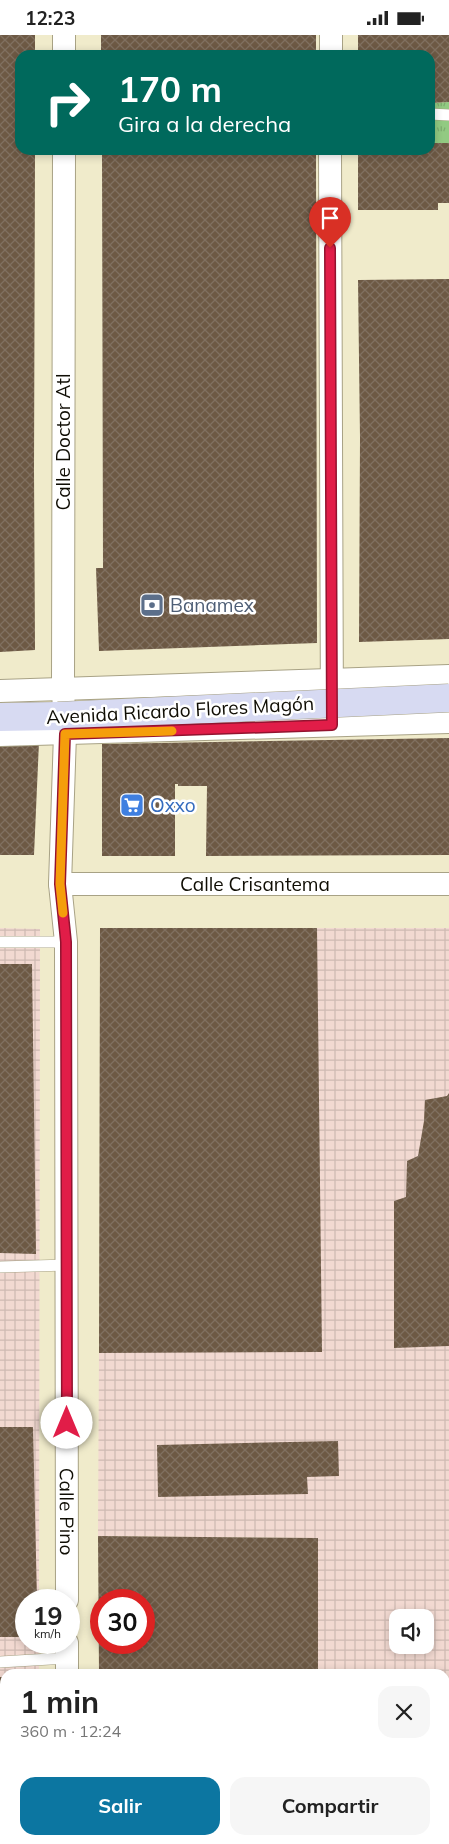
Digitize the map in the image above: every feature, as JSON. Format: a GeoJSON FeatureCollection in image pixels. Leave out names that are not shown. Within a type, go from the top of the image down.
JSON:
{"type":"FeatureCollection","features":[{"type":"Feature","properties":{"kind":"main road","name":"Avenida Ricardo Flores Magón"},"geometry":{"type":"LineString","coordinates":[[0,717],[449,698]]}},
{"type":"Feature","properties":{"kind":"street"},"geometry":{"type":"LineString","coordinates":[[64,35],[64,50]]}},
{"type":"Feature","properties":{"kind":"street"},"geometry":{"type":"LineString","coordinates":[[331,35],[331,50]]}},
{"type":"Feature","properties":{"kind":"street","name":"Calle Doctor Atl"},"geometry":{"type":"LineString","coordinates":[[64,155],[63,689],[65,734]]}},
{"type":"Feature","properties":{"kind":"street"},"geometry":{"type":"LineString","coordinates":[[330,155],[332,725]]}},
{"type":"Feature","properties":{"kind":"street","name":"Avenida Ricardo Flores Magón"},"geometry":{"type":"LineString","coordinates":[[0,691],[449,676]]}},
{"type":"Feature","properties":{"kind":"street","name":"Avenida Ricardo Flores Magón"},"geometry":{"type":"LineString","coordinates":[[0,735],[449,722]]}},
{"type":"Feature","properties":{"kind":"street","name":"Calle Pino"},"geometry":{"type":"LineString","coordinates":[[65,734],[60,884],[66,942],[67,1589]]}},
{"type":"Feature","properties":{"kind":"street","name":"Calle Crisantema"},"geometry":{"type":"LineString","coordinates":[[60,884],[449,884]]}},
{"type":"Feature","properties":{"kind":"lane"},"geometry":{"type":"LineString","coordinates":[[435,114],[449,115]]}},
{"type":"Feature","properties":{"kind":"lane"},"geometry":{"type":"LineString","coordinates":[[0,942],[66,942]]}},
{"type":"Feature","properties":{"kind":"lane"},"geometry":{"type":"LineString","coordinates":[[0,1267],[67,1265]]}},
{"type":"Feature","properties":{"kind":"lane"},"geometry":{"type":"LineString","coordinates":[[0,1661],[67,1658]]}},
{"type":"Feature","properties":{"kind":"shaded area"},"geometry":{"type":"Polygon","coordinates":[[[0,928],[40,929],[39,1589],[15,1589],[15,1654],[39,1654],[39,1669],[0,1669],[0,928]]]}},
{"type":"Feature","properties":{"kind":"shaded area"},"geometry":{"type":"Polygon","coordinates":[[[317,928],[449,928],[449,1669],[318,1669],[318,1538],[98,1536],[99,1353],[317,928]]]}},
{"type":"Feature","properties":{"kind":"green space"},"geometry":{"type":"Polygon","coordinates":[[[449,102],[449,143],[435,143],[435,103],[449,102]]]}},
{"type":"Feature","properties":{"kind":"building"},"geometry":{"type":"Polygon","coordinates":[[[0,35],[35,35],[35,50],[15,50],[15,155],[35,155],[35,650],[0,652],[0,35]]]}},
{"type":"Feature","properties":{"kind":"building"},"geometry":{"type":"Polygon","coordinates":[[[101,35],[316,35],[316,50],[101,50],[101,35]]]}},
{"type":"Feature","properties":{"kind":"building"},"geometry":{"type":"Polygon","coordinates":[[[358,35],[449,35],[449,102],[435,103],[435,50],[358,50],[358,35]]]}},
{"type":"Feature","properties":{"kind":"building"},"geometry":{"type":"Polygon","coordinates":[[[435,143],[449,143],[449,203],[438,203],[438,210],[358,210],[358,155],[435,155],[435,143]]]}},
{"type":"Feature","properties":{"kind":"building"},"geometry":{"type":"Polygon","coordinates":[[[102,155],[316,155],[317,643],[99,651],[96,568],[103,568],[102,155]]]}},
{"type":"Feature","properties":{"kind":"building"},"geometry":{"type":"Polygon","coordinates":[[[449,279],[449,639],[359,642],[360,438],[358,280],[449,279]]]}},
{"type":"Feature","properties":{"kind":"building"},"geometry":{"type":"Polygon","coordinates":[[[449,738],[449,855],[206,856],[207,786],[178,786],[178,784],[175,784],[175,856],[102,856],[102,744],[449,738]]]}},
{"type":"Feature","properties":{"kind":"building"},"geometry":{"type":"Polygon","coordinates":[[[0,742],[39,742],[34,855],[0,855],[0,742]]]}},
{"type":"Feature","properties":{"kind":"building"},"geometry":{"type":"Polygon","coordinates":[[[100,928],[317,928],[322,1352],[99,1353],[100,928]]]}},
{"type":"Feature","properties":{"kind":"building"},"geometry":{"type":"Polygon","coordinates":[[[0,964],[32,964],[36,1254],[0,1253],[0,964]]]}},
{"type":"Feature","properties":{"kind":"building"},"geometry":{"type":"Polygon","coordinates":[[[449,1093],[449,1346],[394,1348],[394,1201],[406,1197],[407,1161],[418,1156],[424,1121],[425,1100],[447,1096],[449,1093]]]}},
{"type":"Feature","properties":{"kind":"building"},"geometry":{"type":"Polygon","coordinates":[[[0,1427],[33,1427],[37,1589],[15,1589],[15,1637],[0,1637],[0,1427]]]}},
{"type":"Feature","properties":{"kind":"building"},"geometry":{"type":"Polygon","coordinates":[[[338,1441],[339,1476],[307,1477],[308,1494],[158,1497],[157,1445],[338,1441]]]}},
{"type":"Feature","properties":{"kind":"building"},"geometry":{"type":"Polygon","coordinates":[[[98,1536],[318,1538],[318,1669],[99,1669],[99,1654],[155,1654],[155,1589],[98,1589],[98,1536]]]}},
{"type":"Feature","properties":{"kind":"slow traffic"},"geometry":{"type":"LineString","coordinates":[[63,913],[60,884],[65,734],[172,731]]}},
{"type":"Feature","properties":{"kind":"place","name":"Banamex"},"geometry":{"type":"Point","coordinates":[152,605]}},
{"type":"Feature","properties":{"kind":"place","name":"Oxxo"},"geometry":{"type":"Point","coordinates":[132,805]}},
{"type":"Feature","properties":{"kind":"route"},"geometry":{"type":"LineString","coordinates":[[67,1423],[66,942],[60,884],[65,734],[332,725],[330,248]]}}]}
